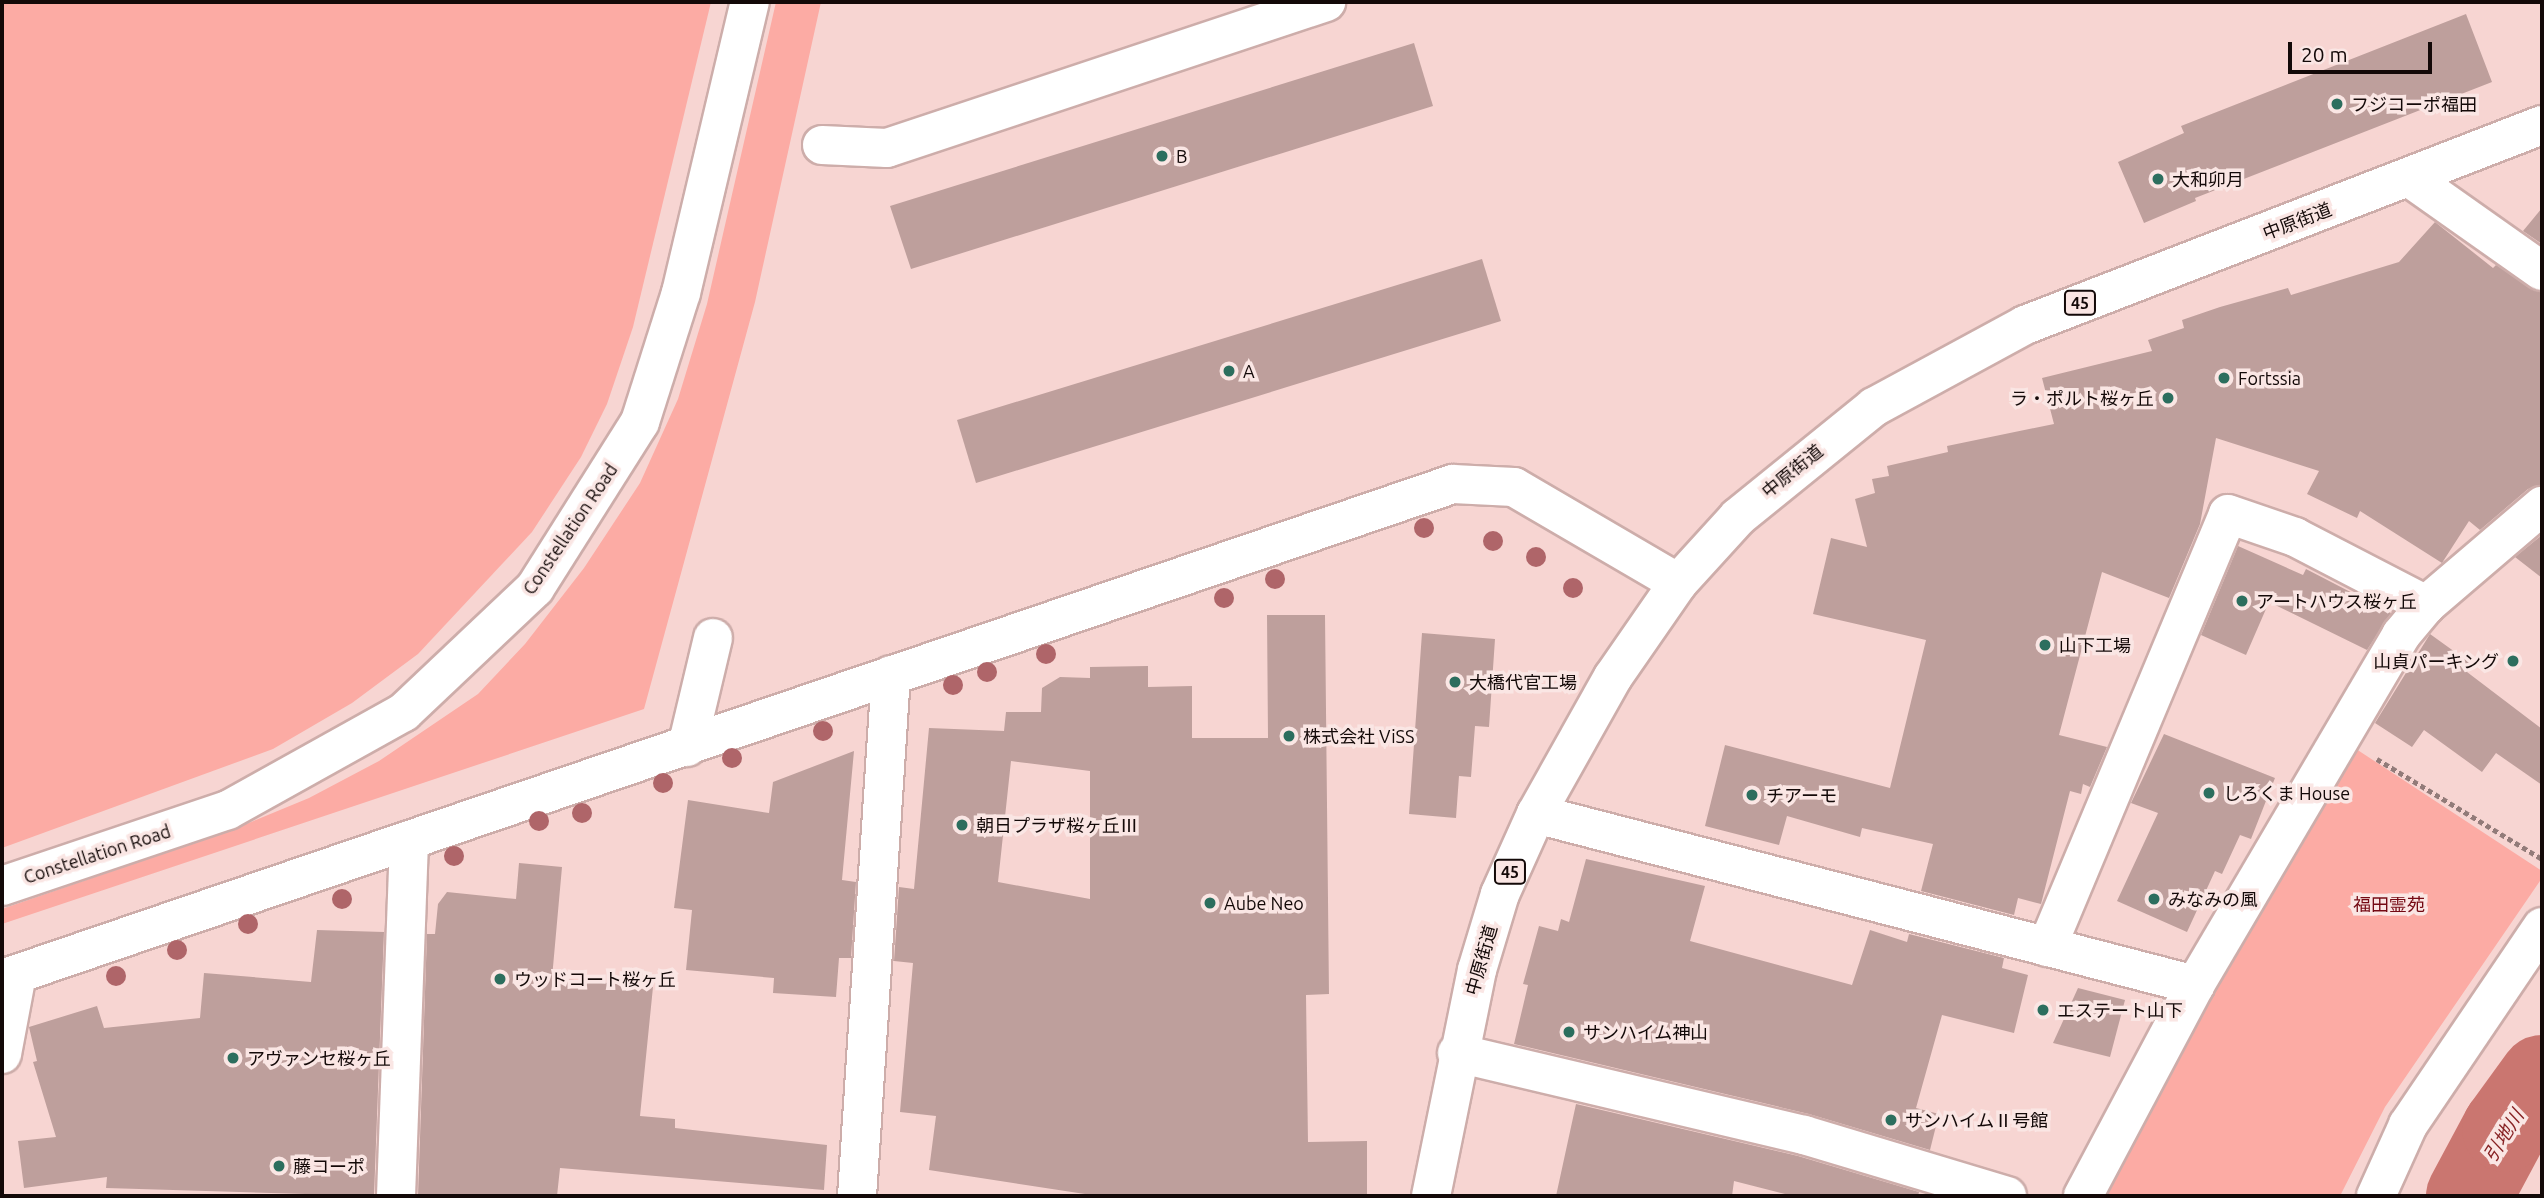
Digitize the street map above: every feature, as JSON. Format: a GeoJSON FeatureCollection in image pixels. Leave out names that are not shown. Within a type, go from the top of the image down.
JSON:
{"type":"FeatureCollection","features":[{"type":"Feature","properties":{"kind":"street","name":"Constellation Road"},"geometry":{"type":"LineString","coordinates":[[2,886],[239,804],[404,712],[535,588],[640,422],[681,293],[750,2]]}},
{"type":"Feature","properties":{"kind":"street"},"geometry":{"type":"LineString","coordinates":[[822,145],[887,148],[1326,2]]}},
{"type":"Feature","properties":{"kind":"street","name":"中原街道"},"geometry":{"type":"LineString","coordinates":[[1431,1196],[1457,1053],[1500,894],[1535,814],[1613,677],[1678,583],[1769,487],[1874,407],[2025,325],[2542,125]]}},
{"type":"Feature","properties":{"kind":"street"},"geometry":{"type":"LineString","coordinates":[[2410,178],[2542,271]]}},
{"type":"Feature","properties":{"kind":"street"},"geometry":{"type":"LineString","coordinates":[[2,1054],[9,977],[1453,484],[1514,487],[1678,583]]}},
{"type":"Feature","properties":{"kind":"street"},"geometry":{"type":"LineString","coordinates":[[2083,1196],[2195,985],[2401,635],[2426,605],[2542,506]]}},
{"type":"Feature","properties":{"kind":"street"},"geometry":{"type":"LineString","coordinates":[[2047,947],[2228,514],[2295,537],[2426,605]]}},
{"type":"Feature","properties":{"kind":"street"},"geometry":{"type":"LineString","coordinates":[[687,747],[713,638]]}},
{"type":"Feature","properties":{"kind":"street"},"geometry":{"type":"LineString","coordinates":[[857,1196],[891,675]]}},
{"type":"Feature","properties":{"kind":"street"},"geometry":{"type":"LineString","coordinates":[[1535,814],[2195,985]]}},
{"type":"Feature","properties":{"kind":"street"},"geometry":{"type":"LineString","coordinates":[[396,1196],[409,840]]}},
{"type":"Feature","properties":{"kind":"street"},"geometry":{"type":"LineString","coordinates":[[2376,1196],[2408,1125],[2542,927]]}},
{"type":"Feature","properties":{"kind":"street"},"geometry":{"type":"LineString","coordinates":[[1457,1053],[1804,1135],[2007,1196]]}},
{"type":"Feature","properties":{"kind":"path"},"geometry":{"type":"LineString","coordinates":[[2340,737],[2542,859]]}},
{"type":"Feature","properties":{"kind":"green space"},"geometry":{"type":"Polygon","coordinates":[[[2,2],[711,2],[633,327],[607,404],[581,457],[532,532],[418,654],[352,703],[273,749],[2,848],[2,2]]]}},
{"type":"Feature","properties":{"kind":"green space"},"geometry":{"type":"Polygon","coordinates":[[[776,2],[821,2],[755,302],[644,709],[2,924],[2,909],[234,829],[309,798],[379,761],[478,694],[525,644],[584,568],[640,483],[678,399],[707,304],[776,2]]]}},
{"type":"Feature","properties":{"kind":"green space","name":"福田霊苑"},"geometry":{"type":"Polygon","coordinates":[[[2350,745],[2542,871],[2542,878],[2385,1107],[2340,1196],[2102,1196],[2350,745]]]}},
{"type":"Feature","properties":{"kind":"building","name":"フジコーポ福田"},"geometry":{"type":"Polygon","coordinates":[[[2466,14],[2492,82],[2195,198],[2196,201],[2144,223],[2118,162],[2184,133],[2181,126],[2466,14]]]}},
{"type":"Feature","properties":{"kind":"building","name":"B"},"geometry":{"type":"Polygon","coordinates":[[[1414,43],[1433,106],[911,269],[890,206],[1414,43]]]}},
{"type":"Feature","properties":{"kind":"building"},"geometry":{"type":"Polygon","coordinates":[[[2542,208],[2542,244],[2523,231],[2542,208]]]}},
{"type":"Feature","properties":{"kind":"building"},"geometry":{"type":"Polygon","coordinates":[[[2435,222],[2493,268],[2496,265],[2542,292],[2542,485],[2528,489],[2480,530],[2469,521],[2442,563],[2360,511],[2357,518],[2307,494],[2319,471],[2216,438],[2200,524],[2169,598],[2102,572],[2059,735],[2107,747],[2090,787],[2083,784],[2081,794],[2070,791],[2041,904],[2018,898],[2014,915],[1921,891],[1933,844],[1862,828],[1860,837],[1787,816],[1779,845],[1705,826],[1725,745],[1890,788],[1926,640],[1813,614],[1831,538],[1867,547],[1855,499],[1875,493],[1872,479],[1889,476],[1887,466],[1948,452],[1947,446],[2054,424],[2042,378],[2152,351],[2148,340],[2184,328],[2182,320],[2220,307],[2288,288],[2291,295],[2399,262],[2435,222]]]}},
{"type":"Feature","properties":{"kind":"building","name":"A"},"geometry":{"type":"Polygon","coordinates":[[[1482,259],[1501,321],[976,483],[957,420],[1482,259]]]}},
{"type":"Feature","properties":{"kind":"building"},"geometry":{"type":"Polygon","coordinates":[[[2542,535],[2542,578],[2515,557],[2542,535]]]}},
{"type":"Feature","properties":{"kind":"building"},"geometry":{"type":"Polygon","coordinates":[[[2238,546],[2303,575],[2306,569],[2391,613],[2367,650],[2269,602],[2246,655],[2201,635],[2238,546]]]}},
{"type":"Feature","properties":{"kind":"building"},"geometry":{"type":"Polygon","coordinates":[[[1267,615],[1325,615],[1329,994],[1306,995],[1308,1142],[1367,1141],[1367,1196],[1098,1196],[929,1170],[936,1116],[900,1112],[913,963],[894,961],[899,887],[914,889],[929,728],[1004,731],[1006,712],[1041,712],[1042,688],[1060,677],[1090,678],[1090,667],[1148,666],[1148,687],[1192,686],[1192,738],[1268,738],[1267,615]],[[1011,761],[998,882],[1090,899],[1090,771],[1011,761]]]}},
{"type":"Feature","properties":{"kind":"building","name":"大橋代官工場"},"geometry":{"type":"Polygon","coordinates":[[[1422,633],[1495,639],[1489,727],[1475,726],[1471,777],[1459,776],[1456,818],[1409,814],[1422,633]]]}},
{"type":"Feature","properties":{"kind":"building"},"geometry":{"type":"Polygon","coordinates":[[[2430,634],[2473,665],[2467,672],[2542,729],[2542,785],[2496,753],[2482,772],[2424,730],[2412,747],[2375,723],[2430,634]]]}},
{"type":"Feature","properties":{"kind":"building"},"geometry":{"type":"Polygon","coordinates":[[[2164,734],[2275,778],[2251,839],[2240,835],[2222,874],[2215,871],[2187,932],[2117,901],[2158,813],[2131,803],[2164,734]]]}},
{"type":"Feature","properties":{"kind":"building"},"geometry":{"type":"Polygon","coordinates":[[[854,751],[842,880],[856,882],[851,958],[839,958],[836,997],[773,993],[774,978],[686,970],[692,910],[674,908],[688,800],[769,813],[773,782],[854,751]]]}},
{"type":"Feature","properties":{"kind":"building"},"geometry":{"type":"Polygon","coordinates":[[[1586,859],[1705,886],[1690,941],[1852,985],[1870,930],[1907,942],[1909,934],[2004,958],[2002,968],[2028,975],[2014,1033],[1942,1015],[1916,1108],[1939,1114],[1930,1150],[1809,1114],[1514,1044],[1528,985],[1523,984],[1539,926],[1558,931],[1561,919],[1569,922],[1586,859]]]}},
{"type":"Feature","properties":{"kind":"building"},"geometry":{"type":"Polygon","coordinates":[[[519,863],[562,867],[552,978],[653,987],[640,1116],[675,1119],[675,1128],[827,1145],[824,1190],[560,1168],[557,1196],[418,1196],[427,934],[435,934],[438,904],[447,892],[516,899],[519,863]]]}},
{"type":"Feature","properties":{"kind":"building"},"geometry":{"type":"Polygon","coordinates":[[[317,930],[384,932],[374,1196],[106,1188],[107,1177],[24,1188],[18,1141],[56,1137],[33,1062],[37,1061],[29,1027],[97,1006],[104,1028],[200,1018],[204,973],[311,982],[317,930]]]}},
{"type":"Feature","properties":{"kind":"building"},"geometry":{"type":"Polygon","coordinates":[[[2078,988],[2125,1000],[2110,1057],[2053,1043],[2078,988]]]}},
{"type":"Feature","properties":{"kind":"building"},"geometry":{"type":"Polygon","coordinates":[[[1576,1104],[1798,1156],[1919,1192],[1918,1196],[1793,1196],[1734,1181],[1732,1196],[1556,1196],[1576,1104]]]}},
{"type":"Feature","properties":{"kind":"waterway","name":"引地川"},"geometry":{"type":"LineString","coordinates":[[2469,1196],[2505,1129],[2542,1078]]}},
{"type":"Feature","properties":{"kind":"place","name":"フジコーポ福田"},"geometry":{"type":"Point","coordinates":[2337,104]}},
{"type":"Feature","properties":{"kind":"place","name":"B"},"geometry":{"type":"Point","coordinates":[1162,156]}},
{"type":"Feature","properties":{"kind":"place","name":"大和卯月"},"geometry":{"type":"Point","coordinates":[2158,179]}},
{"type":"Feature","properties":{"kind":"place","name":"A"},"geometry":{"type":"Point","coordinates":[1229,371]}},
{"type":"Feature","properties":{"kind":"place","name":"Fortssia"},"geometry":{"type":"Point","coordinates":[2224,378]}},
{"type":"Feature","properties":{"kind":"place","name":"ラ・ポルト桜ヶ丘"},"geometry":{"type":"Point","coordinates":[2168,398]}},
{"type":"Feature","properties":{"kind":"place","name":"アートハウス桜ヶ丘"},"geometry":{"type":"Point","coordinates":[2242,601]}},
{"type":"Feature","properties":{"kind":"place","name":"山下工場"},"geometry":{"type":"Point","coordinates":[2045,645]}},
{"type":"Feature","properties":{"kind":"place","name":"山貞パーキング"},"geometry":{"type":"Point","coordinates":[2513,661]}},
{"type":"Feature","properties":{"kind":"place","name":"大橋代官工場"},"geometry":{"type":"Point","coordinates":[1455,682]}},
{"type":"Feature","properties":{"kind":"place","name":"株式会社 ViSS"},"geometry":{"type":"Point","coordinates":[1289,736]}},
{"type":"Feature","properties":{"kind":"place","name":"しろくま House"},"geometry":{"type":"Point","coordinates":[2209,793]}},
{"type":"Feature","properties":{"kind":"place","name":"チアーモ"},"geometry":{"type":"Point","coordinates":[1752,795]}},
{"type":"Feature","properties":{"kind":"place","name":"朝日プラザ桜ヶ丘Ⅲ"},"geometry":{"type":"Point","coordinates":[962,825]}},
{"type":"Feature","properties":{"kind":"place","name":"みなみの風"},"geometry":{"type":"Point","coordinates":[2154,899]}},
{"type":"Feature","properties":{"kind":"place","name":"Aube Neo"},"geometry":{"type":"Point","coordinates":[1210,903]}},
{"type":"Feature","properties":{"kind":"place","name":"ウッドコート桜ヶ丘"},"geometry":{"type":"Point","coordinates":[500,979]}},
{"type":"Feature","properties":{"kind":"place","name":"エステート山下"},"geometry":{"type":"Point","coordinates":[2043,1010]}},
{"type":"Feature","properties":{"kind":"place","name":"サンハイム神山"},"geometry":{"type":"Point","coordinates":[1569,1032]}},
{"type":"Feature","properties":{"kind":"place","name":"アヴァンセ桜ヶ丘"},"geometry":{"type":"Point","coordinates":[233,1058]}},
{"type":"Feature","properties":{"kind":"place","name":"サンハイムⅡ号館"},"geometry":{"type":"Point","coordinates":[1891,1120]}},
{"type":"Feature","properties":{"kind":"place","name":"藤コーポ"},"geometry":{"type":"Point","coordinates":[279,1166]}}]}
